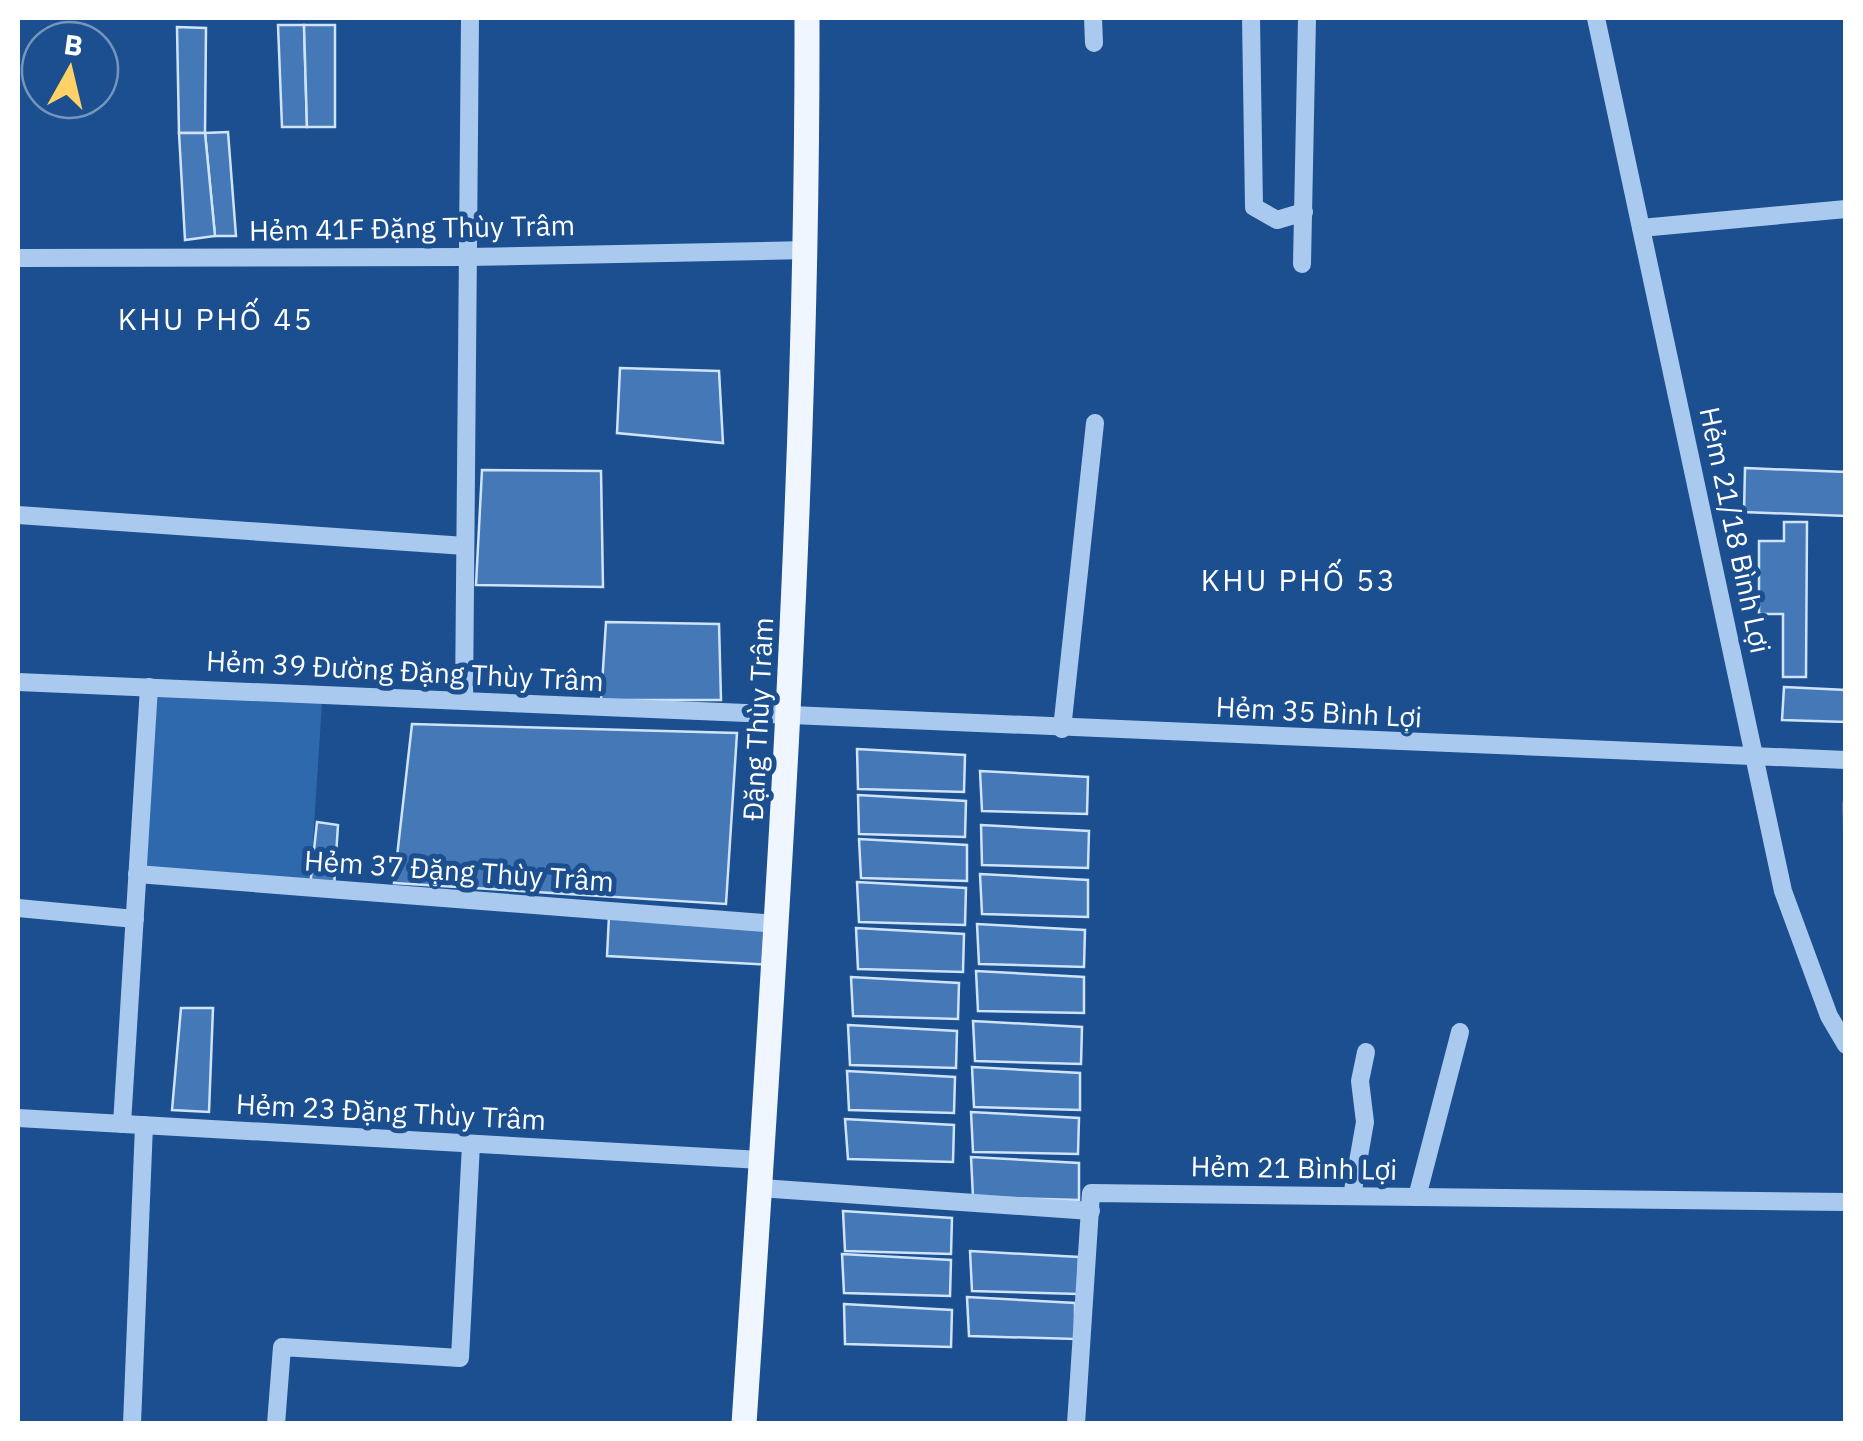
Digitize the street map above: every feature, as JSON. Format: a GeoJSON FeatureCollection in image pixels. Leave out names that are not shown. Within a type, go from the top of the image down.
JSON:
{"type":"FeatureCollection","features":[{"type":"Feature","properties":{"kind":"main road","name":"Đặng Thùy Trâm"},"geometry":{"type":"LineString","coordinates":[[744,1424],[790,716],[808,250],[807,18]]}},
{"type":"Feature","properties":{"kind":"street"},"geometry":{"type":"LineString","coordinates":[[464,701],[470,18]]}},
{"type":"Feature","properties":{"kind":"street"},"geometry":{"type":"LineString","coordinates":[[1093,18],[1094,43]]}},
{"type":"Feature","properties":{"kind":"street"},"geometry":{"type":"LineString","coordinates":[[1251,18],[1254,207],[1277,220],[1304,212]]}},
{"type":"Feature","properties":{"kind":"street"},"geometry":{"type":"LineString","coordinates":[[1302,264],[1307,18]]}},
{"type":"Feature","properties":{"kind":"street","name":"Hẻm 21/18 Bình Lợi"},"geometry":{"type":"LineString","coordinates":[[1596,18],[1783,891],[1829,1016],[1846,1044]]}},
{"type":"Feature","properties":{"kind":"street"},"geometry":{"type":"LineString","coordinates":[[1642,228],[1846,209]]}},
{"type":"Feature","properties":{"kind":"street","name":"Hẻm 41F Đặng Thùy Trâm"},"geometry":{"type":"LineString","coordinates":[[18,258],[468,257],[808,250]]}},
{"type":"Feature","properties":{"kind":"street"},"geometry":{"type":"LineString","coordinates":[[1062,728],[1096,423]]}},
{"type":"Feature","properties":{"kind":"street"},"geometry":{"type":"LineString","coordinates":[[18,515],[465,546]]}},
{"type":"Feature","properties":{"kind":"street","name":"Hẻm 39 Đường Đặng Thùy Trâm"},"geometry":{"type":"LineString","coordinates":[[18,682],[790,716]]}},
{"type":"Feature","properties":{"kind":"street"},"geometry":{"type":"LineString","coordinates":[[122,1124],[149,687]]}},
{"type":"Feature","properties":{"kind":"street","name":"Hẻm 35 Bình Lợi"},"geometry":{"type":"LineString","coordinates":[[790,716],[1756,760],[1846,760]]}},
{"type":"Feature","properties":{"kind":"street","name":"Hẻm 37 Đặng Thùy Trâm"},"geometry":{"type":"LineString","coordinates":[[137,874],[777,924]]}},
{"type":"Feature","properties":{"kind":"street"},"geometry":{"type":"LineString","coordinates":[[18,908],[135,918]]}},
{"type":"Feature","properties":{"kind":"street"},"geometry":{"type":"LineString","coordinates":[[1417,1197],[1460,1032]]}},
{"type":"Feature","properties":{"kind":"street"},"geometry":{"type":"LineString","coordinates":[[1352,1196],[1365,1122],[1360,1081],[1366,1052]]}},
{"type":"Feature","properties":{"kind":"street","name":"Hẻm 23 Đặng Thùy Trâm"},"geometry":{"type":"LineString","coordinates":[[18,1118],[761,1160]]}},
{"type":"Feature","properties":{"kind":"street"},"geometry":{"type":"LineString","coordinates":[[132,1424],[144,1125]]}},
{"type":"Feature","properties":{"kind":"street"},"geometry":{"type":"LineString","coordinates":[[276,1424],[282,1347],[460,1358],[472,1144]]}},
{"type":"Feature","properties":{"kind":"street"},"geometry":{"type":"LineString","coordinates":[[760,1188],[1090,1211],[1076,1424]]}},
{"type":"Feature","properties":{"kind":"street","name":"Hẻm 21 Bình Lợi"},"geometry":{"type":"LineString","coordinates":[[1090,1211],[1090,1194],[1846,1202]]}},
{"type":"Feature","properties":{"kind":"shaded area"},"geometry":{"type":"Polygon","coordinates":[[[152,692],[322,703],[310,887],[138,870],[152,692]]]}},
{"type":"Feature","properties":{"kind":"building"},"geometry":{"type":"Polygon","coordinates":[[[278,25],[304,25],[307,127],[282,127],[278,25]]]}},
{"type":"Feature","properties":{"kind":"building"},"geometry":{"type":"Polygon","coordinates":[[[304,25],[335,25],[335,127],[307,127],[304,25]]]}},
{"type":"Feature","properties":{"kind":"building"},"geometry":{"type":"Polygon","coordinates":[[[177,27],[206,28],[205,133],[179,133],[177,27]]]}},
{"type":"Feature","properties":{"kind":"building"},"geometry":{"type":"Polygon","coordinates":[[[228,132],[236,236],[215,236],[205,133],[228,132]]]}},
{"type":"Feature","properties":{"kind":"building"},"geometry":{"type":"Polygon","coordinates":[[[179,133],[205,133],[215,236],[185,240],[179,133]]]}},
{"type":"Feature","properties":{"kind":"building"},"geometry":{"type":"Polygon","coordinates":[[[620,368],[719,371],[723,443],[617,433],[620,368]]]}},
{"type":"Feature","properties":{"kind":"building"},"geometry":{"type":"Polygon","coordinates":[[[1745,468],[1846,472],[1846,516],[1744,512],[1745,468]]]}},
{"type":"Feature","properties":{"kind":"building"},"geometry":{"type":"Polygon","coordinates":[[[482,470],[601,471],[603,587],[476,585],[482,470]]]}},
{"type":"Feature","properties":{"kind":"building"},"geometry":{"type":"Polygon","coordinates":[[[1784,522],[1807,522],[1806,677],[1783,677],[1783,614],[1759,614],[1759,541],[1784,541],[1784,522]]]}},
{"type":"Feature","properties":{"kind":"building"},"geometry":{"type":"Polygon","coordinates":[[[606,622],[719,624],[721,700],[601,700],[606,622]]]}},
{"type":"Feature","properties":{"kind":"building"},"geometry":{"type":"Polygon","coordinates":[[[1784,687],[1846,690],[1846,722],[1782,720],[1784,687]]]}},
{"type":"Feature","properties":{"kind":"building"},"geometry":{"type":"Polygon","coordinates":[[[412,724],[737,733],[726,904],[394,883],[412,724]]]}},
{"type":"Feature","properties":{"kind":"building"},"geometry":{"type":"Polygon","coordinates":[[[857,749],[965,755],[964,792],[858,789],[857,749]]]}},
{"type":"Feature","properties":{"kind":"building"},"geometry":{"type":"Polygon","coordinates":[[[980,771],[1088,777],[1087,814],[982,811],[980,771]]]}},
{"type":"Feature","properties":{"kind":"building"},"geometry":{"type":"Polygon","coordinates":[[[858,795],[966,801],[965,837],[859,834],[858,795]]]}},
{"type":"Feature","properties":{"kind":"building"},"geometry":{"type":"Polygon","coordinates":[[[1844,803],[1846,803],[1845,911],[1844,803]]]}},
{"type":"Feature","properties":{"kind":"building"},"geometry":{"type":"Polygon","coordinates":[[[317,822],[338,825],[334,887],[310,887],[317,822]]]}},
{"type":"Feature","properties":{"kind":"building"},"geometry":{"type":"Polygon","coordinates":[[[981,825],[1089,831],[1088,868],[982,865],[981,825]]]}},
{"type":"Feature","properties":{"kind":"building"},"geometry":{"type":"Polygon","coordinates":[[[859,839],[967,845],[967,881],[861,878],[859,839]]]}},
{"type":"Feature","properties":{"kind":"building"},"geometry":{"type":"Polygon","coordinates":[[[980,874],[1088,880],[1088,917],[982,914],[980,874]]]}},
{"type":"Feature","properties":{"kind":"building"},"geometry":{"type":"Polygon","coordinates":[[[857,882],[966,888],[965,925],[859,922],[857,882]]]}},
{"type":"Feature","properties":{"kind":"building"},"geometry":{"type":"Polygon","coordinates":[[[609,916],[777,924],[775,965],[607,956],[609,916]]]}},
{"type":"Feature","properties":{"kind":"building"},"geometry":{"type":"Polygon","coordinates":[[[977,924],[1085,930],[1084,967],[979,964],[977,924]]]}},
{"type":"Feature","properties":{"kind":"building"},"geometry":{"type":"Polygon","coordinates":[[[856,928],[964,934],[963,972],[858,969],[856,928]]]}},
{"type":"Feature","properties":{"kind":"building"},"geometry":{"type":"Polygon","coordinates":[[[976,971],[1084,977],[1084,1013],[978,1011],[976,971]]]}},
{"type":"Feature","properties":{"kind":"building"},"geometry":{"type":"Polygon","coordinates":[[[851,977],[959,983],[958,1019],[853,1016],[851,977]]]}},
{"type":"Feature","properties":{"kind":"building"},"geometry":{"type":"Polygon","coordinates":[[[181,1008],[213,1008],[209,1112],[172,1110],[181,1008]]]}},
{"type":"Feature","properties":{"kind":"building"},"geometry":{"type":"Polygon","coordinates":[[[973,1021],[1082,1027],[1081,1064],[975,1061],[973,1021]]]}},
{"type":"Feature","properties":{"kind":"building"},"geometry":{"type":"Polygon","coordinates":[[[848,1025],[957,1031],[956,1068],[850,1065],[848,1025]]]}},
{"type":"Feature","properties":{"kind":"building"},"geometry":{"type":"Polygon","coordinates":[[[972,1067],[1080,1073],[1080,1110],[974,1107],[972,1067]]]}},
{"type":"Feature","properties":{"kind":"building"},"geometry":{"type":"Polygon","coordinates":[[[847,1071],[955,1077],[954,1113],[849,1110],[847,1071]]]}},
{"type":"Feature","properties":{"kind":"building"},"geometry":{"type":"Polygon","coordinates":[[[971,1112],[1079,1118],[1078,1154],[973,1152],[971,1112]]]}},
{"type":"Feature","properties":{"kind":"building"},"geometry":{"type":"Polygon","coordinates":[[[845,1119],[954,1125],[953,1162],[848,1159],[845,1119]]]}},
{"type":"Feature","properties":{"kind":"building"},"geometry":{"type":"Polygon","coordinates":[[[971,1157],[1079,1163],[1079,1200],[973,1197],[971,1157]]]}},
{"type":"Feature","properties":{"kind":"building"},"geometry":{"type":"Polygon","coordinates":[[[843,1211],[952,1218],[951,1254],[845,1251],[843,1211]]]}},
{"type":"Feature","properties":{"kind":"building"},"geometry":{"type":"Polygon","coordinates":[[[970,1251],[1079,1257],[1078,1294],[972,1291],[970,1251]]]}},
{"type":"Feature","properties":{"kind":"building"},"geometry":{"type":"Polygon","coordinates":[[[842,1254],[951,1260],[950,1296],[844,1293],[842,1254]]]}},
{"type":"Feature","properties":{"kind":"building"},"geometry":{"type":"Polygon","coordinates":[[[967,1297],[1075,1303],[1075,1339],[969,1336],[967,1297]]]}},
{"type":"Feature","properties":{"kind":"building"},"geometry":{"type":"Polygon","coordinates":[[[844,1304],[952,1310],[951,1347],[845,1344],[844,1304]]]}},
{"type":"Feature","properties":{"kind":"district","name":"KHU PHỐ 45"},"geometry":{"type":"Point","coordinates":[216,320]}},
{"type":"Feature","properties":{"kind":"district","name":"KHU PHỐ 53"},"geometry":{"type":"Point","coordinates":[1299,581]}}]}
